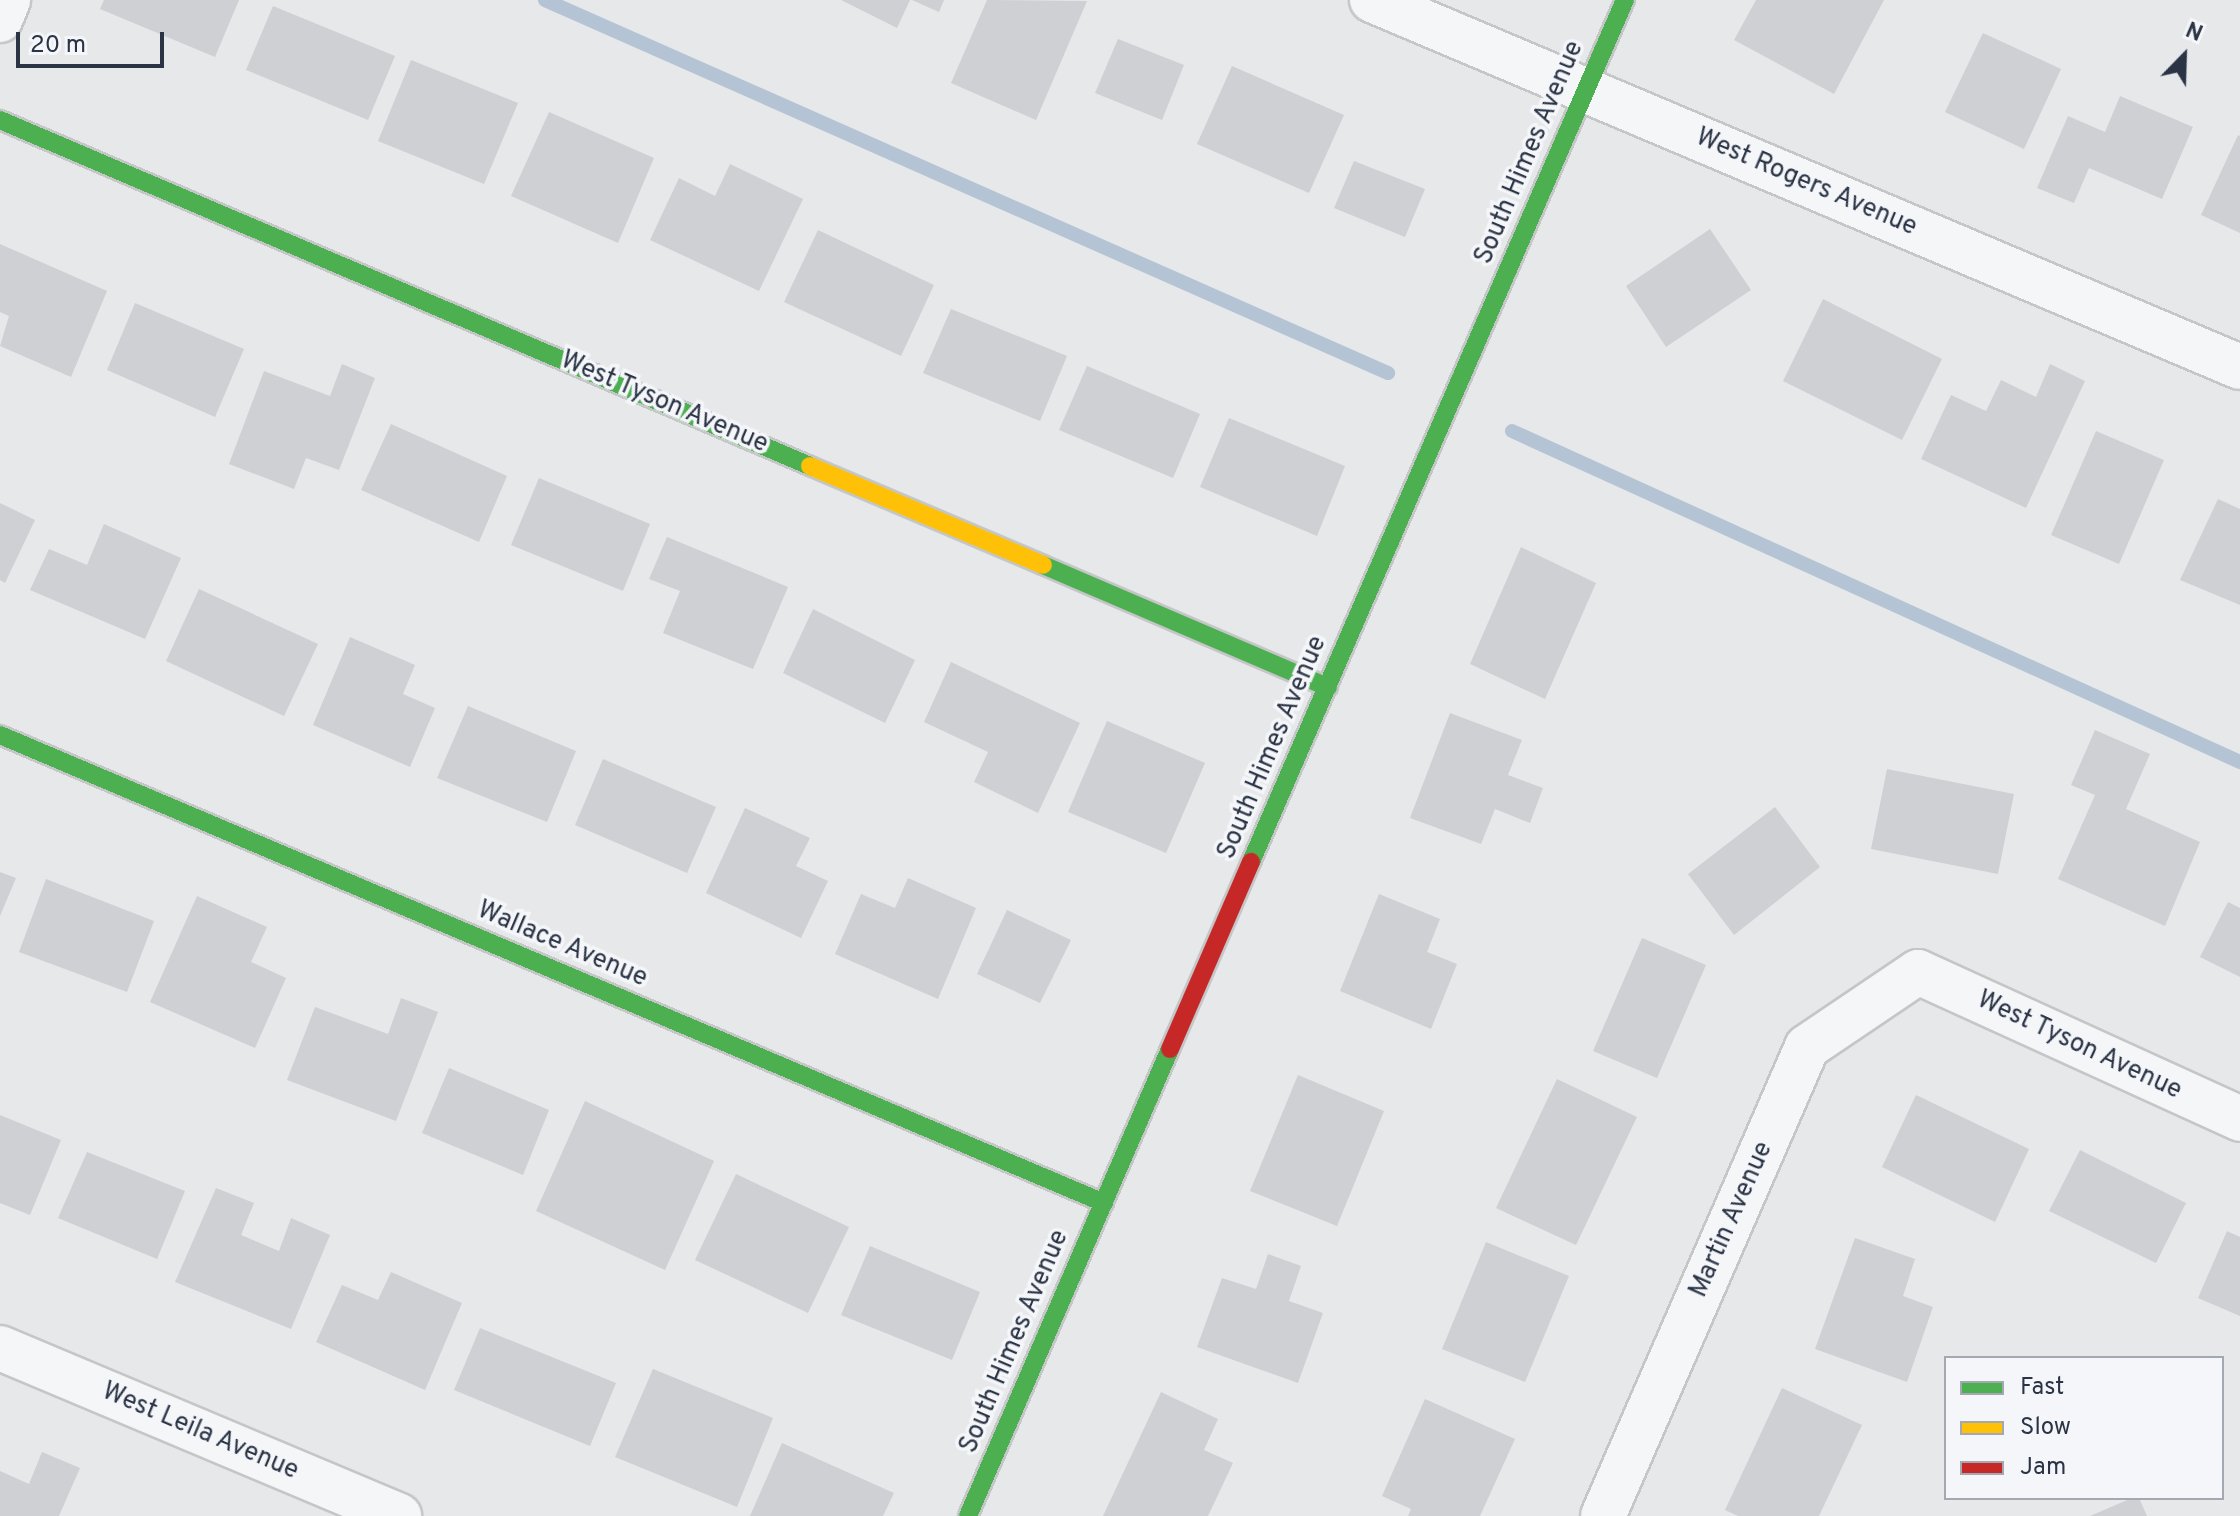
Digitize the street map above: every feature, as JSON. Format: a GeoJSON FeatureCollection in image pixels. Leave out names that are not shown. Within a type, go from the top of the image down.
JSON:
{"type":"FeatureCollection","features":[{"type":"Feature","properties":{"kind":"street"},"geometry":{"type":"LineString","coordinates":[[0,20],[8,0]]}},
{"type":"Feature","properties":{"kind":"street","name":"West Rogers Avenue"},"geometry":{"type":"LineString","coordinates":[[1372,0],[2240,367]]}},
{"type":"Feature","properties":{"kind":"street","name":"South Himes Avenue"},"geometry":{"type":"LineString","coordinates":[[968,1516],[1625,0]]}},
{"type":"Feature","properties":{"kind":"street","name":"West Tyson Avenue"},"geometry":{"type":"LineString","coordinates":[[0,120],[1328,687]]}},
{"type":"Feature","properties":{"kind":"street","name":"Wallace Avenue"},"geometry":{"type":"LineString","coordinates":[[0,735],[1104,1203]]}},
{"type":"Feature","properties":{"kind":"street","name":"West Tyson Avenue"},"geometry":{"type":"LineString","coordinates":[[1918,972],[2240,1119]]}},
{"type":"Feature","properties":{"kind":"street","name":"Martin Avenue"},"geometry":{"type":"LineString","coordinates":[[1603,1516],[1807,1047],[1918,972]]}},
{"type":"Feature","properties":{"kind":"street","name":"West Leila Avenue"},"geometry":{"type":"LineString","coordinates":[[0,1348],[399,1516]]}},
{"type":"Feature","properties":{"kind":"building"},"geometry":{"type":"Polygon","coordinates":[[[104,0],[239,0],[215,57],[100,9],[104,0]]]}},
{"type":"Feature","properties":{"kind":"building"},"geometry":{"type":"Polygon","coordinates":[[[841,0],[910,0],[897,28],[841,0]]]}},
{"type":"Feature","properties":{"kind":"building"},"geometry":{"type":"Polygon","coordinates":[[[912,0],[944,0],[939,12],[912,0]]]}},
{"type":"Feature","properties":{"kind":"building"},"geometry":{"type":"Polygon","coordinates":[[[987,0],[1087,1],[1036,120],[951,83],[987,0]]]}},
{"type":"Feature","properties":{"kind":"building"},"geometry":{"type":"Polygon","coordinates":[[[1756,0],[1884,0],[1834,94],[1734,40],[1756,0]]]}},
{"type":"Feature","properties":{"kind":"building"},"geometry":{"type":"Polygon","coordinates":[[[273,6],[395,56],[368,120],[246,70],[273,6]]]}},
{"type":"Feature","properties":{"kind":"building"},"geometry":{"type":"Polygon","coordinates":[[[1983,33],[2061,69],[2024,149],[1945,112],[1983,33]]]}},
{"type":"Feature","properties":{"kind":"building"},"geometry":{"type":"Polygon","coordinates":[[[1118,39],[1184,65],[1162,120],[1095,93],[1118,39]]]}},
{"type":"Feature","properties":{"kind":"building"},"geometry":{"type":"Polygon","coordinates":[[[411,60],[518,103],[484,184],[378,141],[411,60]]]}},
{"type":"Feature","properties":{"kind":"building"},"geometry":{"type":"Polygon","coordinates":[[[1232,66],[1344,115],[1309,193],[1197,144],[1232,66]]]}},
{"type":"Feature","properties":{"kind":"building"},"geometry":{"type":"Polygon","coordinates":[[[2120,96],[2193,127],[2162,199],[2089,168],[2074,203],[2037,188],[2068,116],[2105,132],[2120,96]]]}},
{"type":"Feature","properties":{"kind":"building"},"geometry":{"type":"Polygon","coordinates":[[[549,112],[654,158],[618,243],[511,196],[549,112]]]}},
{"type":"Feature","properties":{"kind":"building"},"geometry":{"type":"Polygon","coordinates":[[[2240,136],[2240,233],[2201,215],[2240,136]]]}},
{"type":"Feature","properties":{"kind":"building"},"geometry":{"type":"Polygon","coordinates":[[[1354,161],[1425,189],[1405,237],[1334,208],[1354,161]]]}},
{"type":"Feature","properties":{"kind":"building"},"geometry":{"type":"Polygon","coordinates":[[[730,164],[803,199],[759,291],[650,240],[679,178],[715,196],[730,164]]]}},
{"type":"Feature","properties":{"kind":"building"},"geometry":{"type":"Polygon","coordinates":[[[1710,229],[1751,290],[1666,347],[1626,286],[1710,229]]]}},
{"type":"Feature","properties":{"kind":"building"},"geometry":{"type":"Polygon","coordinates":[[[818,230],[934,285],[901,356],[784,302],[818,230]]]}},
{"type":"Feature","properties":{"kind":"building"},"geometry":{"type":"Polygon","coordinates":[[[0,244],[107,291],[71,377],[0,346],[9,316],[0,312],[0,244]]]}},
{"type":"Feature","properties":{"kind":"building"},"geometry":{"type":"Polygon","coordinates":[[[1823,299],[1942,359],[1902,440],[1783,381],[1823,299]]]}},
{"type":"Feature","properties":{"kind":"building"},"geometry":{"type":"Polygon","coordinates":[[[135,303],[244,349],[215,417],[107,370],[135,303]]]}},
{"type":"Feature","properties":{"kind":"building"},"geometry":{"type":"Polygon","coordinates":[[[951,309],[1067,356],[1040,421],[923,373],[951,309]]]}},
{"type":"Feature","properties":{"kind":"building"},"geometry":{"type":"Polygon","coordinates":[[[342,364],[375,378],[339,470],[306,458],[294,489],[229,464],[264,371],[330,396],[342,364]]]}},
{"type":"Feature","properties":{"kind":"building"},"geometry":{"type":"Polygon","coordinates":[[[2050,364],[2085,381],[2026,508],[1921,459],[1951,395],[1986,411],[2001,380],[2036,397],[2050,364]]]}},
{"type":"Feature","properties":{"kind":"building"},"geometry":{"type":"Polygon","coordinates":[[[1087,366],[1200,414],[1173,478],[1059,430],[1087,366]]]}},
{"type":"Feature","properties":{"kind":"building"},"geometry":{"type":"Polygon","coordinates":[[[1229,418],[1345,466],[1317,536],[1200,487],[1229,418]]]}},
{"type":"Feature","properties":{"kind":"building"},"geometry":{"type":"Polygon","coordinates":[[[391,424],[507,476],[479,542],[361,490],[391,424]]]}},
{"type":"Feature","properties":{"kind":"building"},"geometry":{"type":"Polygon","coordinates":[[[2096,431],[2164,460],[2119,564],[2051,535],[2096,431]]]}},
{"type":"Feature","properties":{"kind":"building"},"geometry":{"type":"Polygon","coordinates":[[[539,478],[650,524],[623,591],[511,545],[539,478]]]}},
{"type":"Feature","properties":{"kind":"building"},"geometry":{"type":"Polygon","coordinates":[[[2218,499],[2240,509],[2240,605],[2180,580],[2218,499]]]}},
{"type":"Feature","properties":{"kind":"building"},"geometry":{"type":"Polygon","coordinates":[[[0,503],[35,520],[5,583],[0,580],[0,503]]]}},
{"type":"Feature","properties":{"kind":"building"},"geometry":{"type":"Polygon","coordinates":[[[104,524],[181,558],[145,639],[30,590],[49,549],[87,565],[104,524]]]}},
{"type":"Feature","properties":{"kind":"building"},"geometry":{"type":"Polygon","coordinates":[[[667,537],[788,587],[753,669],[663,633],[680,591],[649,579],[667,537]]]}},
{"type":"Feature","properties":{"kind":"building"},"geometry":{"type":"Polygon","coordinates":[[[1521,547],[1596,583],[1545,699],[1470,664],[1521,547]]]}},
{"type":"Feature","properties":{"kind":"building"},"geometry":{"type":"Polygon","coordinates":[[[199,589],[318,644],[284,716],[166,661],[199,589]]]}},
{"type":"Feature","properties":{"kind":"building"},"geometry":{"type":"Polygon","coordinates":[[[813,609],[915,660],[885,723],[783,673],[813,609]]]}},
{"type":"Feature","properties":{"kind":"building"},"geometry":{"type":"Polygon","coordinates":[[[350,637],[415,665],[403,694],[435,708],[410,767],[313,725],[350,637]]]}},
{"type":"Feature","properties":{"kind":"building"},"geometry":{"type":"Polygon","coordinates":[[[951,662],[1080,723],[1038,813],[974,782],[988,752],[924,722],[951,662]]]}},
{"type":"Feature","properties":{"kind":"building"},"geometry":{"type":"Polygon","coordinates":[[[468,706],[576,751],[547,822],[437,778],[468,706]]]}},
{"type":"Feature","properties":{"kind":"building"},"geometry":{"type":"Polygon","coordinates":[[[1450,713],[1522,740],[1508,775],[1543,788],[1530,823],[1495,809],[1481,844],[1410,818],[1450,713]]]}},
{"type":"Feature","properties":{"kind":"building"},"geometry":{"type":"Polygon","coordinates":[[[1107,721],[1205,763],[1166,853],[1068,812],[1107,721]]]}},
{"type":"Feature","properties":{"kind":"building"},"geometry":{"type":"Polygon","coordinates":[[[2095,730],[2150,754],[2126,809],[2200,842],[2165,926],[2058,879],[2095,795],[2071,785],[2095,730]]]}},
{"type":"Feature","properties":{"kind":"building"},"geometry":{"type":"Polygon","coordinates":[[[603,759],[716,807],[687,873],[575,825],[603,759]]]}},
{"type":"Feature","properties":{"kind":"building"},"geometry":{"type":"Polygon","coordinates":[[[1887,769],[2014,794],[1998,874],[1871,849],[1887,769]]]}},
{"type":"Feature","properties":{"kind":"building"},"geometry":{"type":"Polygon","coordinates":[[[1775,807],[1820,867],[1734,935],[1688,874],[1775,807]]]}},
{"type":"Feature","properties":{"kind":"building"},"geometry":{"type":"Polygon","coordinates":[[[745,808],[810,838],[796,866],[828,881],[801,938],[706,893],[745,808]]]}},
{"type":"Feature","properties":{"kind":"building"},"geometry":{"type":"Polygon","coordinates":[[[0,872],[16,878],[0,916],[0,872]]]}},
{"type":"Feature","properties":{"kind":"building"},"geometry":{"type":"Polygon","coordinates":[[[908,878],[976,908],[938,999],[835,954],[861,894],[895,908],[908,878]]]}},
{"type":"Feature","properties":{"kind":"building"},"geometry":{"type":"Polygon","coordinates":[[[46,879],[154,921],[127,992],[19,952],[46,879]]]}},
{"type":"Feature","properties":{"kind":"building"},"geometry":{"type":"Polygon","coordinates":[[[1379,894],[1440,919],[1427,952],[1457,964],[1431,1029],[1340,991],[1379,894]]]}},
{"type":"Feature","properties":{"kind":"building"},"geometry":{"type":"Polygon","coordinates":[[[197,896],[267,927],[251,962],[286,978],[255,1048],[150,1002],[197,896]]]}},
{"type":"Feature","properties":{"kind":"building"},"geometry":{"type":"Polygon","coordinates":[[[2228,902],[2240,908],[2240,977],[2200,957],[2228,902]]]}},
{"type":"Feature","properties":{"kind":"building"},"geometry":{"type":"Polygon","coordinates":[[[1007,910],[1071,940],[1040,1003],[977,974],[1007,910]]]}},
{"type":"Feature","properties":{"kind":"building"},"geometry":{"type":"Polygon","coordinates":[[[1642,938],[1706,965],[1657,1078],[1593,1051],[1642,938]]]}},
{"type":"Feature","properties":{"kind":"building"},"geometry":{"type":"Polygon","coordinates":[[[401,998],[438,1012],[396,1121],[287,1080],[315,1007],[388,1034],[401,998]]]}},
{"type":"Feature","properties":{"kind":"building"},"geometry":{"type":"Polygon","coordinates":[[[449,1068],[549,1110],[523,1175],[422,1133],[449,1068]]]}},
{"type":"Feature","properties":{"kind":"building"},"geometry":{"type":"Polygon","coordinates":[[[1298,1075],[1384,1111],[1337,1226],[1250,1191],[1298,1075]]]}},
{"type":"Feature","properties":{"kind":"building"},"geometry":{"type":"Polygon","coordinates":[[[1557,1079],[1637,1117],[1576,1245],[1496,1208],[1557,1079]]]}},
{"type":"Feature","properties":{"kind":"building"},"geometry":{"type":"Polygon","coordinates":[[[1916,1095],[2029,1149],[1995,1222],[1882,1167],[1916,1095]]]}},
{"type":"Feature","properties":{"kind":"building"},"geometry":{"type":"Polygon","coordinates":[[[585,1101],[714,1161],[665,1270],[536,1211],[585,1101]]]}},
{"type":"Feature","properties":{"kind":"building"},"geometry":{"type":"Polygon","coordinates":[[[0,1115],[61,1140],[30,1215],[0,1203],[0,1115]]]}},
{"type":"Feature","properties":{"kind":"building"},"geometry":{"type":"Polygon","coordinates":[[[2080,1150],[2186,1203],[2156,1263],[2049,1211],[2080,1150]]]}},
{"type":"Feature","properties":{"kind":"building"},"geometry":{"type":"Polygon","coordinates":[[[87,1152],[185,1191],[157,1259],[58,1218],[87,1152]]]}},
{"type":"Feature","properties":{"kind":"building"},"geometry":{"type":"Polygon","coordinates":[[[736,1174],[849,1227],[808,1313],[695,1260],[736,1174]]]}},
{"type":"Feature","properties":{"kind":"building"},"geometry":{"type":"Polygon","coordinates":[[[216,1188],[254,1203],[241,1235],[279,1251],[291,1218],[330,1235],[291,1329],[175,1282],[216,1188]]]}},
{"type":"Feature","properties":{"kind":"building"},"geometry":{"type":"Polygon","coordinates":[[[2227,1231],[2240,1237],[2240,1316],[2198,1298],[2227,1231]]]}},
{"type":"Feature","properties":{"kind":"building"},"geometry":{"type":"Polygon","coordinates":[[[1855,1238],[1915,1259],[1903,1296],[1933,1307],[1907,1382],[1815,1349],[1855,1238]]]}},
{"type":"Feature","properties":{"kind":"building"},"geometry":{"type":"Polygon","coordinates":[[[1486,1242],[1569,1276],[1525,1382],[1442,1349],[1486,1242]]]}},
{"type":"Feature","properties":{"kind":"building"},"geometry":{"type":"Polygon","coordinates":[[[870,1246],[980,1292],[952,1360],[841,1315],[870,1246]]]}},
{"type":"Feature","properties":{"kind":"building"},"geometry":{"type":"Polygon","coordinates":[[[1268,1254],[1301,1266],[1289,1301],[1323,1313],[1298,1383],[1197,1347],[1222,1278],[1256,1289],[1268,1254]]]}},
{"type":"Feature","properties":{"kind":"building"},"geometry":{"type":"Polygon","coordinates":[[[391,1272],[462,1303],[425,1390],[316,1342],[342,1285],[378,1300],[391,1272]]]}},
{"type":"Feature","properties":{"kind":"building"},"geometry":{"type":"Polygon","coordinates":[[[480,1328],[616,1383],[590,1446],[454,1390],[480,1328]]]}},
{"type":"Feature","properties":{"kind":"building"},"geometry":{"type":"Polygon","coordinates":[[[653,1369],[773,1418],[737,1507],[615,1457],[653,1369]]]}},
{"type":"Feature","properties":{"kind":"building"},"geometry":{"type":"Polygon","coordinates":[[[1782,1388],[1862,1425],[1819,1516],[1738,1516],[1725,1510],[1782,1388]]]}},
{"type":"Feature","properties":{"kind":"building"},"geometry":{"type":"Polygon","coordinates":[[[1161,1392],[1218,1419],[1204,1450],[1233,1463],[1208,1516],[1103,1516],[1161,1392]]]}},
{"type":"Feature","properties":{"kind":"building"},"geometry":{"type":"Polygon","coordinates":[[[1425,1399],[1515,1439],[1480,1516],[1408,1516],[1411,1509],[1382,1496],[1425,1399]]]}},
{"type":"Feature","properties":{"kind":"building"},"geometry":{"type":"Polygon","coordinates":[[[782,1443],[894,1493],[883,1516],[750,1516],[782,1443]]]}},
{"type":"Feature","properties":{"kind":"building"},"geometry":{"type":"Polygon","coordinates":[[[42,1452],[80,1468],[59,1516],[0,1516],[0,1471],[29,1484],[42,1452]]]}},
{"type":"Feature","properties":{"kind":"building"},"geometry":{"type":"Polygon","coordinates":[[[2127,1500],[2140,1500],[2147,1516],[2090,1516],[2127,1500]]]}},
{"type":"Feature","properties":{"kind":"waterway"},"geometry":{"type":"LineString","coordinates":[[545,0],[1388,373]]}},
{"type":"Feature","properties":{"kind":"waterway"},"geometry":{"type":"LineString","coordinates":[[1512,431],[2240,762]]}},
{"type":"Feature","properties":{"kind":"traffic: fast"},"geometry":{"type":"LineString","coordinates":[[1251,862],[1625,0]]}},
{"type":"Feature","properties":{"kind":"traffic: fast"},"geometry":{"type":"LineString","coordinates":[[0,120],[810,466]]}},
{"type":"Feature","properties":{"kind":"traffic: fast"},"geometry":{"type":"LineString","coordinates":[[1043,565],[1328,687]]}},
{"type":"Feature","properties":{"kind":"traffic: fast"},"geometry":{"type":"LineString","coordinates":[[0,735],[1104,1203]]}},
{"type":"Feature","properties":{"kind":"traffic: fast"},"geometry":{"type":"LineString","coordinates":[[968,1516],[1170,1049]]}},
{"type":"Feature","properties":{"kind":"traffic: slow"},"geometry":{"type":"LineString","coordinates":[[810,466],[1043,565]]}},
{"type":"Feature","properties":{"kind":"traffic: jam"},"geometry":{"type":"LineString","coordinates":[[1170,1049],[1251,862]]}}]}
